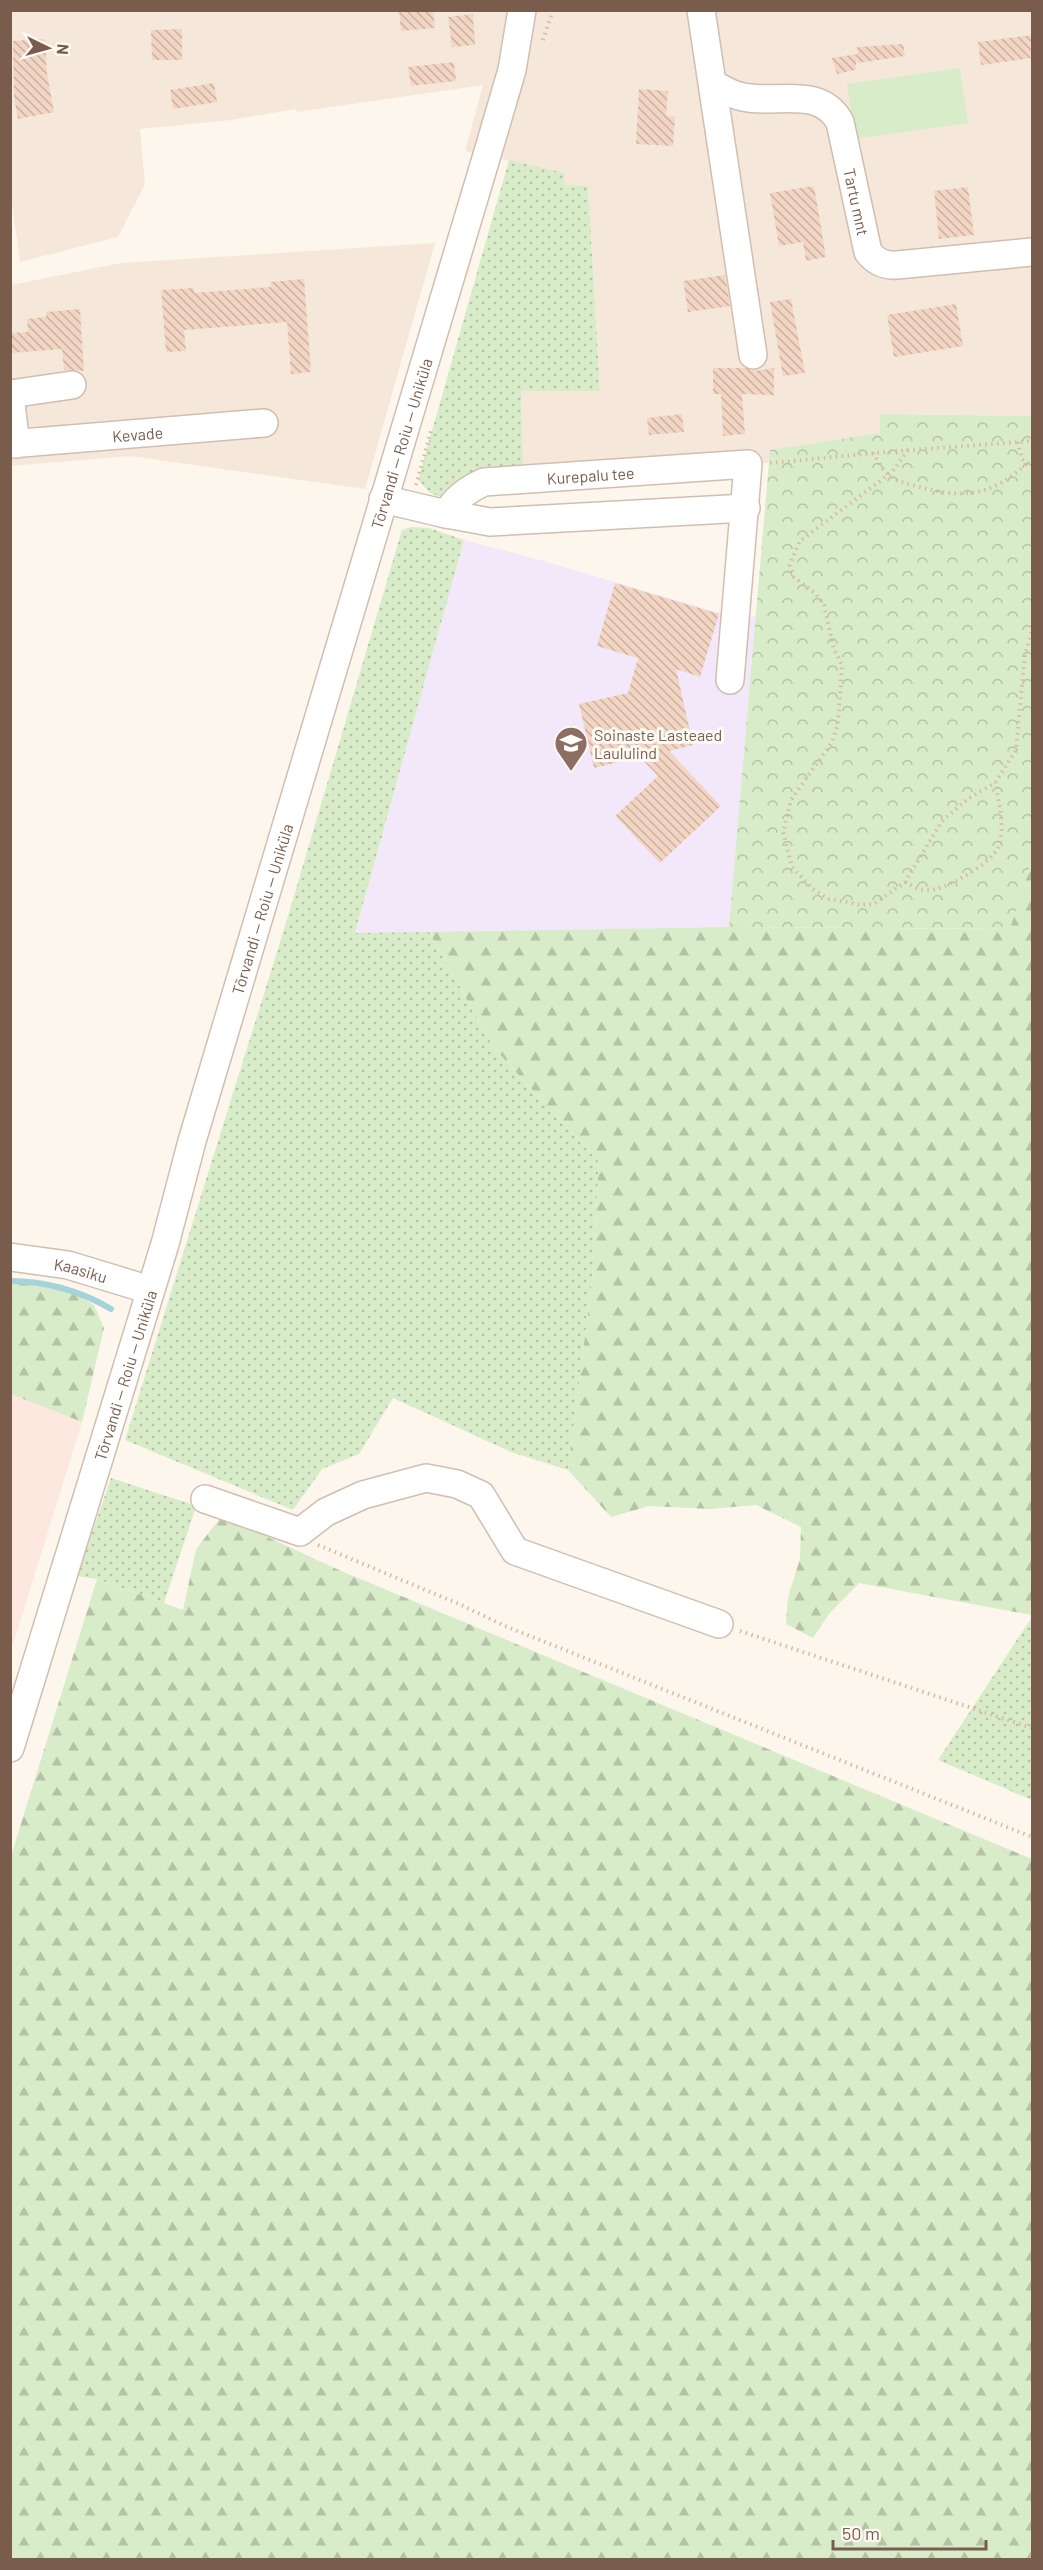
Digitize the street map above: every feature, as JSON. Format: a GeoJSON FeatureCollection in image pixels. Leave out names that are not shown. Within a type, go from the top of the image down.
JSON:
{"type":"FeatureCollection","features":[{"type":"Feature","properties":{"kind":"street","name":"Tõrvandi — Roiu — Uniküla"},"geometry":{"type":"LineString","coordinates":[[512,70],[522,10]]}},
{"type":"Feature","properties":{"kind":"street","name":"Tõrvandi — Roiu — Uniküla"},"geometry":{"type":"LineString","coordinates":[[10,1748],[150,1290],[512,70],[537,10]]}},
{"type":"Feature","properties":{"kind":"street"},"geometry":{"type":"LineString","coordinates":[[701,10],[753,355]]}},
{"type":"Feature","properties":{"kind":"street","name":"Tartu mnt"},"geometry":{"type":"LineString","coordinates":[[713,84],[740,97],[815,100],[827,105],[836,114],[840,122],[868,252],[874,260],[897,266],[1032,252]]}},
{"type":"Feature","properties":{"kind":"street"},"geometry":{"type":"LineString","coordinates":[[13,444],[10,395],[72,385]]}},
{"type":"Feature","properties":{"kind":"street","name":"Kevade"},"geometry":{"type":"LineString","coordinates":[[13,444],[264,423]]}},
{"type":"Feature","properties":{"kind":"street"},"geometry":{"type":"LineString","coordinates":[[730,680],[748,464]]}},
{"type":"Feature","properties":{"kind":"street","name":"Kurepalu tee"},"geometry":{"type":"LineString","coordinates":[[446,514],[452,504],[466,491],[484,482],[748,464]]}},
{"type":"Feature","properties":{"kind":"street"},"geometry":{"type":"LineString","coordinates":[[383,499],[490,522],[746,508]]}},
{"type":"Feature","properties":{"kind":"street","name":"Kaasiku"},"geometry":{"type":"LineString","coordinates":[[10,1257],[68,1265],[150,1290]]}},
{"type":"Feature","properties":{"kind":"street"},"geometry":{"type":"LineString","coordinates":[[205,1499],[300,1532],[326,1512],[363,1495],[426,1478],[457,1484],[481,1495],[515,1551],[719,1624]]}},
{"type":"Feature","properties":{"kind":"path"},"geometry":{"type":"LineString","coordinates":[[748,464],[1032,441]]}},
{"type":"Feature","properties":{"kind":"path"},"geometry":{"type":"LineString","coordinates":[[1018,442],[1022,459],[1032,466]]}},
{"type":"Feature","properties":{"kind":"path"},"geometry":{"type":"LineString","coordinates":[[908,450],[888,475],[800,541],[790,566],[794,577],[816,594],[824,605],[834,650],[842,666],[843,682],[838,724],[832,742],[791,800],[783,832],[792,867],[814,890],[829,898],[860,905],[874,904],[905,882],[942,821],[969,798],[994,783],[1016,750],[1024,655],[1032,631]]}},
{"type":"Feature","properties":{"kind":"path"},"geometry":{"type":"LineString","coordinates":[[873,453],[888,475],[936,492],[966,495],[990,489],[1013,477],[1027,463]]}},
{"type":"Feature","properties":{"kind":"path"},"geometry":{"type":"LineString","coordinates":[[905,882],[923,890],[936,889],[989,862],[998,848],[1001,827],[1001,808],[994,783]]}},
{"type":"Feature","properties":{"kind":"path"},"geometry":{"type":"LineString","coordinates":[[300,1532],[324,1549],[459,1604],[505,1626],[853,1763],[1032,1837]]}},
{"type":"Feature","properties":{"kind":"path"},"geometry":{"type":"LineString","coordinates":[[719,1624],[1032,1728]]}},
{"type":"Feature","properties":{"kind":"shaded area"},"geometry":{"type":"Polygon","coordinates":[[[10,11],[1032,11],[1032,416],[880,414],[881,433],[770,450],[769,463],[523,469],[521,390],[600,391],[588,186],[564,185],[563,173],[465,151],[483,85],[297,112],[296,109],[231,120],[140,129],[145,184],[118,237],[20,262],[10,188],[10,11]]]}},
{"type":"Feature","properties":{"kind":"shaded area"},"geometry":{"type":"Polygon","coordinates":[[[435,243],[365,489],[130,456],[11,466],[11,285],[121,263],[435,243]]]}},
{"type":"Feature","properties":{"kind":"shaded area","name":"Soinaste Lasteaed Laululind"},"geometry":{"type":"Polygon","coordinates":[[[464,540],[720,613],[756,617],[729,927],[355,934],[464,540]]]}},
{"type":"Feature","properties":{"kind":"shaded area"},"geometry":{"type":"Polygon","coordinates":[[[11,1394],[82,1422],[11,1651],[11,1394]]]}},
{"type":"Feature","properties":{"kind":"green space"},"geometry":{"type":"Polygon","coordinates":[[[960,68],[968,123],[855,139],[847,84],[960,68]]]}},
{"type":"Feature","properties":{"kind":"green space"},"geometry":{"type":"Polygon","coordinates":[[[509,160],[564,173],[564,185],[588,186],[600,391],[521,391],[523,469],[446,499],[430,493],[418,480],[509,160]]]}},
{"type":"Feature","properties":{"kind":"green space"},"geometry":{"type":"Polygon","coordinates":[[[880,414],[1032,416],[1032,860],[1010,929],[729,927],[770,450],[880,433],[880,414]]]}},
{"type":"Feature","properties":{"kind":"green space"},"geometry":{"type":"Polygon","coordinates":[[[411,527],[429,528],[464,540],[355,933],[429,932],[494,1048],[599,1162],[592,1281],[568,1470],[511,1452],[393,1398],[359,1454],[322,1469],[293,1510],[125,1440],[286,923],[402,530],[411,527]]]}},
{"type":"Feature","properties":{"kind":"green space"},"geometry":{"type":"Polygon","coordinates":[[[1032,860],[1032,1615],[859,1583],[829,1614],[813,1638],[786,1624],[788,1597],[800,1559],[801,1527],[756,1505],[710,1509],[649,1506],[611,1517],[568,1470],[592,1281],[599,1162],[494,1048],[429,932],[729,927],[1009,929],[1032,860]]]}},
{"type":"Feature","properties":{"kind":"green space"},"geometry":{"type":"Polygon","coordinates":[[[24,1281],[62,1285],[94,1305],[104,1328],[82,1422],[11,1394],[11,1284],[24,1281]]]}},
{"type":"Feature","properties":{"kind":"green space"},"geometry":{"type":"Polygon","coordinates":[[[111,1478],[191,1504],[195,1510],[164,1603],[97,1579],[77,1576],[111,1478]]]}},
{"type":"Feature","properties":{"kind":"green space"},"geometry":{"type":"Polygon","coordinates":[[[222,1516],[339,1570],[1032,1859],[1032,2559],[11,2560],[11,1856],[97,1579],[183,1610],[196,1549],[222,1516]]]}},
{"type":"Feature","properties":{"kind":"green space"},"geometry":{"type":"Polygon","coordinates":[[[1032,1617],[1032,1800],[938,1760],[1032,1617]]]}},
{"type":"Feature","properties":{"kind":"building"},"geometry":{"type":"Polygon","coordinates":[[[399,10],[433,10],[435,28],[401,31],[399,10]]]}},
{"type":"Feature","properties":{"kind":"building"},"geometry":{"type":"Polygon","coordinates":[[[473,14],[475,45],[452,47],[448,17],[473,14]]]}},
{"type":"Feature","properties":{"kind":"building"},"geometry":{"type":"Polygon","coordinates":[[[182,29],[182,60],[152,60],[151,30],[182,29]]]}},
{"type":"Feature","properties":{"kind":"building"},"geometry":{"type":"Polygon","coordinates":[[[1032,35],[1032,58],[981,65],[978,42],[1032,35]]]}},
{"type":"Feature","properties":{"kind":"building"},"geometry":{"type":"Polygon","coordinates":[[[45,39],[47,74],[54,112],[18,119],[14,96],[13,41],[45,39]]]}},
{"type":"Feature","properties":{"kind":"building"},"geometry":{"type":"Polygon","coordinates":[[[903,44],[905,56],[858,63],[857,47],[903,44]]]}},
{"type":"Feature","properties":{"kind":"building"},"geometry":{"type":"Polygon","coordinates":[[[858,54],[855,70],[837,74],[832,58],[858,54]]]}},
{"type":"Feature","properties":{"kind":"building"},"geometry":{"type":"Polygon","coordinates":[[[454,62],[456,81],[411,86],[408,67],[454,62]]]}},
{"type":"Feature","properties":{"kind":"building"},"geometry":{"type":"Polygon","coordinates":[[[214,83],[217,102],[173,109],[170,90],[214,83]]]}},
{"type":"Feature","properties":{"kind":"building"},"geometry":{"type":"Polygon","coordinates":[[[639,89],[668,91],[666,116],[675,117],[673,146],[636,144],[639,89]]]}},
{"type":"Feature","properties":{"kind":"building"},"geometry":{"type":"Polygon","coordinates":[[[814,186],[826,257],[806,261],[803,242],[779,246],[770,193],[814,186]]]}},
{"type":"Feature","properties":{"kind":"building"},"geometry":{"type":"Polygon","coordinates":[[[968,187],[974,235],[939,239],[934,191],[968,187]]]}},
{"type":"Feature","properties":{"kind":"building"},"geometry":{"type":"Polygon","coordinates":[[[725,275],[730,306],[688,312],[683,281],[725,275]]]}},
{"type":"Feature","properties":{"kind":"building"},"geometry":{"type":"Polygon","coordinates":[[[304,279],[311,372],[291,374],[287,322],[184,330],[186,351],[166,352],[161,290],[194,288],[194,293],[271,287],[270,282],[304,279]]]}},
{"type":"Feature","properties":{"kind":"building"},"geometry":{"type":"Polygon","coordinates":[[[791,299],[805,373],[783,376],[770,302],[791,299]]]}},
{"type":"Feature","properties":{"kind":"building"},"geometry":{"type":"Polygon","coordinates":[[[956,304],[963,346],[894,357],[887,315],[956,304]]]}},
{"type":"Feature","properties":{"kind":"building"},"geometry":{"type":"Polygon","coordinates":[[[80,309],[84,371],[64,370],[62,349],[10,353],[10,333],[28,332],[27,319],[46,317],[46,312],[80,309]]]}},
{"type":"Feature","properties":{"kind":"building"},"geometry":{"type":"Polygon","coordinates":[[[713,368],[745,368],[755,371],[774,368],[774,395],[742,394],[745,434],[723,436],[721,394],[713,394],[713,368]]]}},
{"type":"Feature","properties":{"kind":"building"},"geometry":{"type":"Polygon","coordinates":[[[682,414],[684,432],[649,435],[647,418],[682,414]]]}},
{"type":"Feature","properties":{"kind":"building"},"geometry":{"type":"Polygon","coordinates":[[[615,583],[719,614],[700,677],[676,669],[693,745],[669,751],[721,806],[660,863],[615,816],[658,776],[640,757],[594,768],[579,704],[628,693],[638,658],[597,646],[615,583]]]}},
{"type":"Feature","properties":{"kind":"waterway"},"geometry":{"type":"LineString","coordinates":[[10,1281],[62,1288],[111,1309]]}},
{"type":"Feature","properties":{"kind":"place","name":"Soinaste Lasteaed Laululind"},"geometry":{"type":"Point","coordinates":[571,772]}}]}
